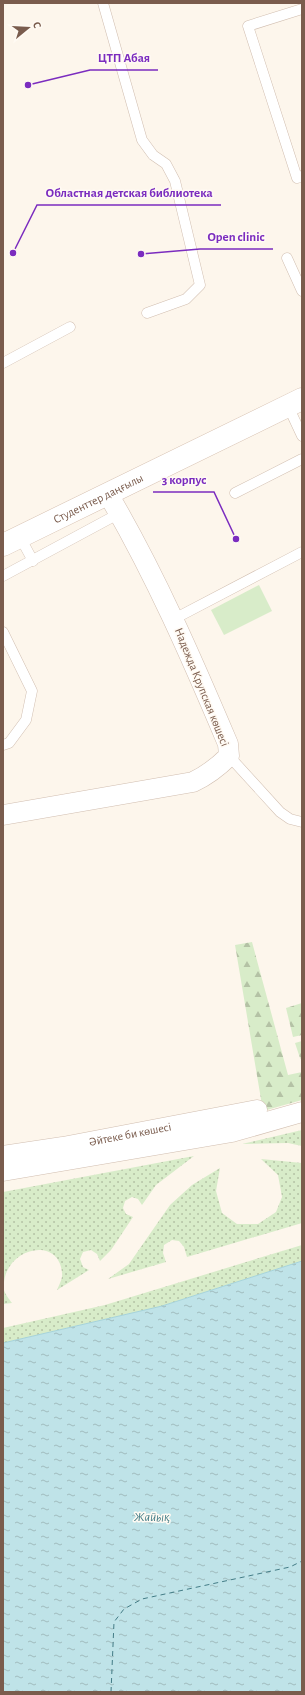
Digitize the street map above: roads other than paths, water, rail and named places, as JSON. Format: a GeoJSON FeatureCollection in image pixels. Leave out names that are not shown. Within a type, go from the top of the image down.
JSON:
{"type":"FeatureCollection","features":[{"type":"Feature","properties":{"kind":"street","name":"Студенттер даңғылы"},"geometry":{"type":"LineString","coordinates":[[12,541],[295,403]]}},
{"type":"Feature","properties":{"kind":"street","name":"Надежда Крупская көшесі"},"geometry":{"type":"LineString","coordinates":[[3,815],[193,782],[206,776],[229,756],[228,744],[174,620],[120,513],[108,494]]}},
{"type":"Feature","properties":{"kind":"street","name":"Әйтеке би көшесі"},"geometry":{"type":"LineString","coordinates":[[3,1156],[71,1145],[257,1110]]}},
{"type":"Feature","properties":{"kind":"street"},"geometry":{"type":"LineString","coordinates":[[3,1171],[232,1132],[302,1112]]}},
{"type":"Feature","properties":{"kind":"lane"},"geometry":{"type":"LineString","coordinates":[[103,3],[142,140],[153,155],[166,164],[175,181],[200,285],[186,298],[147,313]]}},
{"type":"Feature","properties":{"kind":"lane"},"geometry":{"type":"LineString","coordinates":[[302,9],[248,26],[297,178],[302,176]]}},
{"type":"Feature","properties":{"kind":"lane"},"geometry":{"type":"LineString","coordinates":[[287,258],[302,291]]}},
{"type":"Feature","properties":{"kind":"lane"},"geometry":{"type":"LineString","coordinates":[[3,363],[70,327]]}},
{"type":"Feature","properties":{"kind":"lane"},"geometry":{"type":"LineString","coordinates":[[295,403],[302,436]]}},
{"type":"Feature","properties":{"kind":"lane"},"geometry":{"type":"LineString","coordinates":[[235,493],[302,459]]}},
{"type":"Feature","properties":{"kind":"lane"},"geometry":{"type":"LineString","coordinates":[[3,576],[120,513]]}},
{"type":"Feature","properties":{"kind":"lane"},"geometry":{"type":"LineString","coordinates":[[12,541],[33,561]]}},
{"type":"Feature","properties":{"kind":"lane"},"geometry":{"type":"LineString","coordinates":[[174,620],[302,552]]}},
{"type":"Feature","properties":{"kind":"lane"},"geometry":{"type":"LineString","coordinates":[[3,632],[32,691],[26,720],[9,743],[3,745]]}},
{"type":"Feature","properties":{"kind":"lane"},"geometry":{"type":"LineString","coordinates":[[229,756],[280,812],[290,819],[302,822]]}},
{"type":"Feature","properties":{"kind":"water","name":"Жайық"},"geometry":{"type":"Polygon","coordinates":[[[302,1261],[302,1692],[3,1692],[3,1343],[162,1306],[302,1261]]]}},
{"type":"Feature","properties":{"kind":"place","name":"ЦТП Абая"},"geometry":{"type":"Point","coordinates":[28,85]}},
{"type":"Feature","properties":{"kind":"place","name":"Областная детская библиотека"},"geometry":{"type":"Point","coordinates":[13,253]}},
{"type":"Feature","properties":{"kind":"place","name":"Open clinic"},"geometry":{"type":"Point","coordinates":[141,254]}},
{"type":"Feature","properties":{"kind":"place","name":"3 корпус"},"geometry":{"type":"Point","coordinates":[236,539]}}]}
